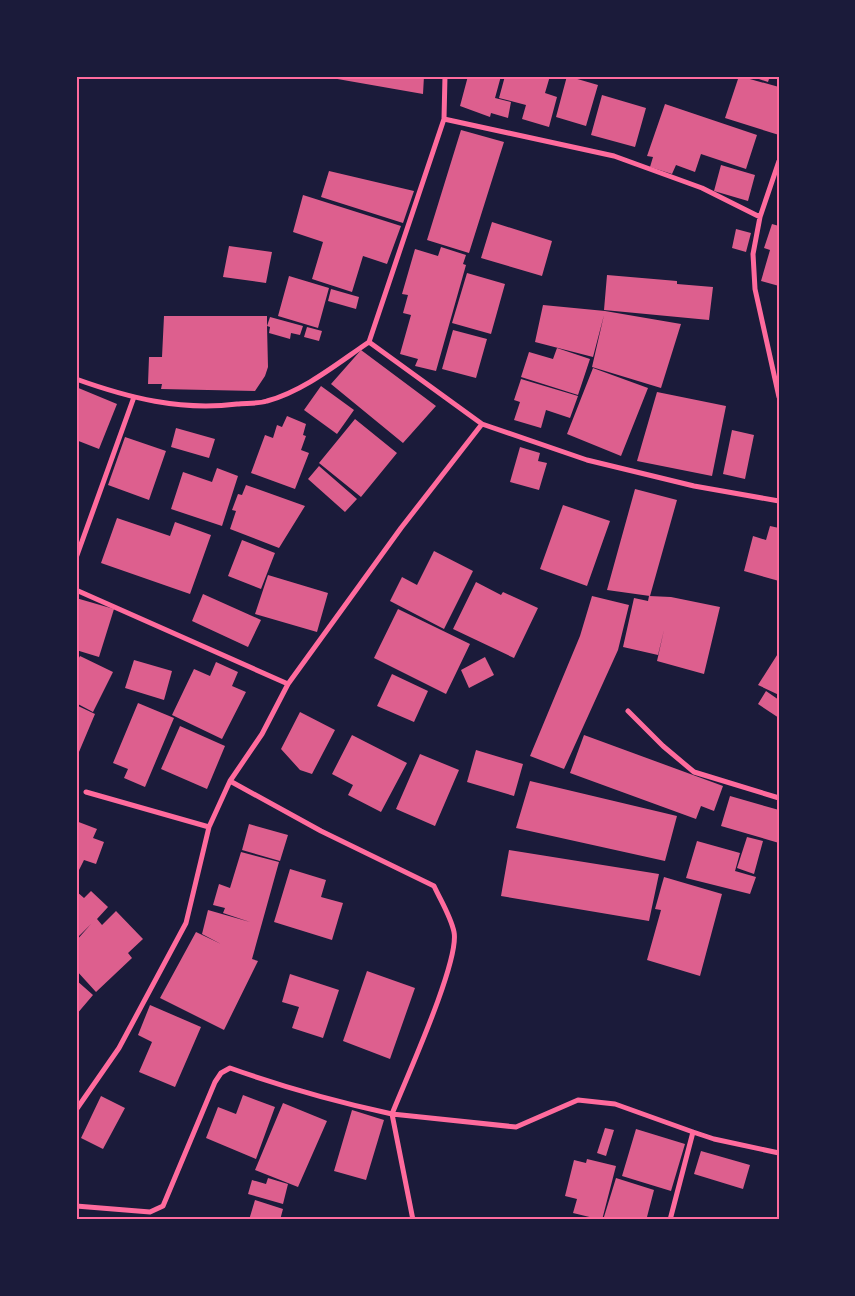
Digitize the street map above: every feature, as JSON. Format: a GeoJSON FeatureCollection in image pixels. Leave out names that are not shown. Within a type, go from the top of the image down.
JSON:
{"type":"FeatureCollection","features":[{"type":"Feature","properties":{"kind":"street"},"geometry":{"type":"LineString","coordinates":[[76,379],[134,398],[162,404],[211,407],[267,401],[302,387],[369,342],[444,120],[445,76]]}},
{"type":"Feature","properties":{"kind":"street"},"geometry":{"type":"LineString","coordinates":[[444,120],[614,156],[702,188],[760,217]]}},
{"type":"Feature","properties":{"kind":"street"},"geometry":{"type":"LineString","coordinates":[[779,161],[760,217],[753,254],[755,289],[779,397]]}},
{"type":"Feature","properties":{"kind":"street"},"geometry":{"type":"LineString","coordinates":[[369,342],[482,424],[588,460],[694,486],[779,501]]}},
{"type":"Feature","properties":{"kind":"street"},"geometry":{"type":"LineString","coordinates":[[76,558],[134,398]]}},
{"type":"Feature","properties":{"kind":"street"},"geometry":{"type":"LineString","coordinates":[[76,1110],[119,1048],[186,923],[209,827],[230,781],[262,734],[288,684],[401,528],[482,424]]}},
{"type":"Feature","properties":{"kind":"street"},"geometry":{"type":"LineString","coordinates":[[76,590],[288,684]]}},
{"type":"Feature","properties":{"kind":"street"},"geometry":{"type":"LineString","coordinates":[[628,711],[663,746],[694,772],[779,798]]}},
{"type":"Feature","properties":{"kind":"street"},"geometry":{"type":"LineString","coordinates":[[230,781],[338,840],[434,886],[454,931],[455,946],[444,983],[392,1114],[413,1220]]}},
{"type":"Feature","properties":{"kind":"street"},"geometry":{"type":"LineString","coordinates":[[86,792],[209,827]]}},
{"type":"Feature","properties":{"kind":"street"},"geometry":{"type":"LineString","coordinates":[[76,1206],[150,1212],[163,1206],[215,1082],[221,1073],[230,1068],[271,1083],[339,1102],[392,1114],[516,1127],[578,1100],[615,1104],[714,1139],[779,1153]]}},
{"type":"Feature","properties":{"kind":"street"},"geometry":{"type":"LineString","coordinates":[[670,1220],[693,1132]]}},
{"type":"Feature","properties":{"kind":"building"},"geometry":{"type":"Polygon","coordinates":[[[424,76],[423,94],[326,77],[424,76]]]}},
{"type":"Feature","properties":{"kind":"building"},"geometry":{"type":"Polygon","coordinates":[[[468,76],[501,76],[495,98],[511,102],[508,118],[491,113],[490,117],[460,106],[468,76]]]}},
{"type":"Feature","properties":{"kind":"building"},"geometry":{"type":"Polygon","coordinates":[[[505,76],[550,76],[545,93],[557,97],[549,127],[522,119],[526,105],[499,98],[505,76]]]}},
{"type":"Feature","properties":{"kind":"building"},"geometry":{"type":"Polygon","coordinates":[[[567,76],[598,85],[586,126],[556,117],[567,76]]]}},
{"type":"Feature","properties":{"kind":"building"},"geometry":{"type":"Polygon","coordinates":[[[739,76],[779,87],[779,135],[725,118],[739,76]]]}},
{"type":"Feature","properties":{"kind":"building"},"geometry":{"type":"Polygon","coordinates":[[[750,76],[770,76],[768,82],[750,76]]]}},
{"type":"Feature","properties":{"kind":"building"},"geometry":{"type":"Polygon","coordinates":[[[602,95],[646,108],[635,147],[591,135],[602,95]]]}},
{"type":"Feature","properties":{"kind":"building"},"geometry":{"type":"Polygon","coordinates":[[[665,104],[757,135],[746,169],[701,154],[695,172],[676,165],[672,174],[650,167],[653,157],[647,156],[665,104]]]}},
{"type":"Feature","properties":{"kind":"building"},"geometry":{"type":"Polygon","coordinates":[[[461,130],[504,142],[469,253],[427,240],[461,130]]]}},
{"type":"Feature","properties":{"kind":"building"},"geometry":{"type":"Polygon","coordinates":[[[721,165],[755,175],[748,201],[714,191],[721,165]]]}},
{"type":"Feature","properties":{"kind":"building"},"geometry":{"type":"Polygon","coordinates":[[[329,171],[414,191],[403,223],[321,197],[329,171]]]}},
{"type":"Feature","properties":{"kind":"building"},"geometry":{"type":"Polygon","coordinates":[[[303,195],[401,226],[387,264],[363,256],[352,292],[312,279],[323,242],[293,232],[303,195]]]}},
{"type":"Feature","properties":{"kind":"building"},"geometry":{"type":"Polygon","coordinates":[[[492,222],[552,241],[542,276],[481,258],[492,222]]]}},
{"type":"Feature","properties":{"kind":"building"},"geometry":{"type":"Polygon","coordinates":[[[772,224],[779,226],[779,286],[761,281],[770,250],[764,248],[772,224]]]}},
{"type":"Feature","properties":{"kind":"building"},"geometry":{"type":"Polygon","coordinates":[[[736,229],[751,233],[746,252],[732,248],[736,229]]]}},
{"type":"Feature","properties":{"kind":"building"},"geometry":{"type":"Polygon","coordinates":[[[229,246],[272,252],[266,283],[223,277],[229,246]]]}},
{"type":"Feature","properties":{"kind":"building"},"geometry":{"type":"Polygon","coordinates":[[[441,247],[466,255],[463,264],[466,265],[436,371],[415,366],[418,359],[400,354],[411,315],[403,313],[408,295],[402,294],[415,249],[438,256],[441,247]]]}},
{"type":"Feature","properties":{"kind":"building"},"geometry":{"type":"Polygon","coordinates":[[[467,273],[505,284],[491,334],[452,323],[467,273]]]}},
{"type":"Feature","properties":{"kind":"building"},"geometry":{"type":"Polygon","coordinates":[[[607,275],[677,281],[677,284],[713,287],[709,320],[604,310],[607,275]]]}},
{"type":"Feature","properties":{"kind":"building"},"geometry":{"type":"Polygon","coordinates":[[[289,276],[329,288],[318,328],[278,316],[289,276]]]}},
{"type":"Feature","properties":{"kind":"building"},"geometry":{"type":"Polygon","coordinates":[[[331,289],[359,297],[356,309],[328,301],[331,289]]]}},
{"type":"Feature","properties":{"kind":"building"},"geometry":{"type":"Polygon","coordinates":[[[543,305],[605,311],[681,324],[661,388],[592,367],[604,315],[593,357],[535,342],[543,305]]]}},
{"type":"Feature","properties":{"kind":"building"},"geometry":{"type":"Polygon","coordinates":[[[164,316],[267,316],[268,367],[265,376],[255,391],[161,389],[162,384],[148,384],[149,357],[162,357],[164,316]]]}},
{"type":"Feature","properties":{"kind":"building"},"geometry":{"type":"Polygon","coordinates":[[[270,317],[303,326],[300,335],[291,333],[290,339],[269,333],[270,327],[267,326],[270,317]]]}},
{"type":"Feature","properties":{"kind":"building"},"geometry":{"type":"Polygon","coordinates":[[[307,327],[322,331],[319,341],[304,337],[307,327]]]}},
{"type":"Feature","properties":{"kind":"building"},"geometry":{"type":"Polygon","coordinates":[[[453,330],[487,339],[476,378],[442,369],[453,330]]]}},
{"type":"Feature","properties":{"kind":"building"},"geometry":{"type":"Polygon","coordinates":[[[557,348],[590,359],[578,395],[521,377],[529,352],[553,359],[557,348]]]}},
{"type":"Feature","properties":{"kind":"building"},"geometry":{"type":"Polygon","coordinates":[[[361,350],[436,406],[403,443],[331,384],[361,350]]]}},
{"type":"Feature","properties":{"kind":"building"},"geometry":{"type":"Polygon","coordinates":[[[593,368],[648,388],[621,456],[567,434],[593,368]]]}},
{"type":"Feature","properties":{"kind":"building"},"geometry":{"type":"Polygon","coordinates":[[[521,379],[578,396],[570,418],[546,410],[541,428],[514,420],[520,402],[514,400],[521,379]]]}},
{"type":"Feature","properties":{"kind":"building"},"geometry":{"type":"Polygon","coordinates":[[[321,386],[354,410],[337,434],[304,410],[321,386]]]}},
{"type":"Feature","properties":{"kind":"building"},"geometry":{"type":"Polygon","coordinates":[[[76,387],[117,404],[99,449],[76,440],[76,387]]]}},
{"type":"Feature","properties":{"kind":"building"},"geometry":{"type":"Polygon","coordinates":[[[657,392],[726,406],[712,476],[637,461],[657,392]]]}},
{"type":"Feature","properties":{"kind":"building"},"geometry":{"type":"Polygon","coordinates":[[[287,416],[306,424],[303,435],[306,436],[301,450],[309,453],[295,489],[251,473],[265,435],[273,438],[277,425],[282,427],[287,416]]]}},
{"type":"Feature","properties":{"kind":"building"},"geometry":{"type":"Polygon","coordinates":[[[355,419],[397,453],[361,497],[319,463],[355,419]]]}},
{"type":"Feature","properties":{"kind":"building"},"geometry":{"type":"Polygon","coordinates":[[[176,428],[215,439],[209,458],[171,447],[176,428]]]}},
{"type":"Feature","properties":{"kind":"building"},"geometry":{"type":"Polygon","coordinates":[[[732,430],[754,435],[745,479],[723,474],[732,430]]]}},
{"type":"Feature","properties":{"kind":"building"},"geometry":{"type":"Polygon","coordinates":[[[125,437],[166,451],[149,500],[108,485],[125,437]]]}},
{"type":"Feature","properties":{"kind":"building"},"geometry":{"type":"Polygon","coordinates":[[[520,447],[540,453],[538,461],[547,463],[539,490],[510,482],[520,447]]]}},
{"type":"Feature","properties":{"kind":"building"},"geometry":{"type":"Polygon","coordinates":[[[319,466],[357,499],[345,512],[308,479],[319,466]]]}},
{"type":"Feature","properties":{"kind":"building"},"geometry":{"type":"Polygon","coordinates":[[[217,468],[238,476],[222,526],[171,509],[183,472],[212,482],[217,468]]]}},
{"type":"Feature","properties":{"kind":"building"},"geometry":{"type":"Polygon","coordinates":[[[246,485],[305,506],[279,548],[230,529],[236,511],[232,510],[238,494],[242,495],[246,485]]]}},
{"type":"Feature","properties":{"kind":"building"},"geometry":{"type":"Polygon","coordinates":[[[635,489],[677,500],[650,596],[607,590],[635,489]]]}},
{"type":"Feature","properties":{"kind":"building"},"geometry":{"type":"Polygon","coordinates":[[[563,505],[610,521],[587,586],[540,569],[563,505]]]}},
{"type":"Feature","properties":{"kind":"building"},"geometry":{"type":"Polygon","coordinates":[[[117,518],[170,536],[175,522],[211,535],[190,594],[101,563],[117,518]]]}},
{"type":"Feature","properties":{"kind":"building"},"geometry":{"type":"Polygon","coordinates":[[[770,526],[779,528],[779,581],[744,571],[753,536],[766,540],[770,526]]]}},
{"type":"Feature","properties":{"kind":"building"},"geometry":{"type":"Polygon","coordinates":[[[242,540],[275,553],[261,589],[228,576],[242,540]]]}},
{"type":"Feature","properties":{"kind":"building"},"geometry":{"type":"Polygon","coordinates":[[[434,551],[473,571],[444,629],[390,601],[402,577],[417,585],[434,551]]]}},
{"type":"Feature","properties":{"kind":"building"},"geometry":{"type":"Polygon","coordinates":[[[268,575],[328,593],[317,632],[255,614],[268,575]]]}},
{"type":"Feature","properties":{"kind":"building"},"geometry":{"type":"Polygon","coordinates":[[[476,582],[501,595],[503,592],[538,608],[514,658],[453,629],[476,582]]]}},
{"type":"Feature","properties":{"kind":"building"},"geometry":{"type":"Polygon","coordinates":[[[203,594],[261,620],[248,647],[192,621],[203,594]]]}},
{"type":"Feature","properties":{"kind":"building"},"geometry":{"type":"Polygon","coordinates":[[[592,596],[629,605],[618,650],[564,769],[530,756],[580,636],[592,596]]]}},
{"type":"Feature","properties":{"kind":"building"},"geometry":{"type":"Polygon","coordinates":[[[649,596],[671,597],[720,607],[704,674],[657,661],[664,630],[658,655],[623,647],[634,598],[648,601],[649,596]]]}},
{"type":"Feature","properties":{"kind":"building"},"geometry":{"type":"Polygon","coordinates":[[[76,598],[114,609],[99,657],[76,650],[76,598]]]}},
{"type":"Feature","properties":{"kind":"building"},"geometry":{"type":"Polygon","coordinates":[[[398,609],[470,644],[446,694],[374,658],[398,609]]]}},
{"type":"Feature","properties":{"kind":"building"},"geometry":{"type":"Polygon","coordinates":[[[779,652],[779,695],[758,685],[779,652]]]}},
{"type":"Feature","properties":{"kind":"building"},"geometry":{"type":"Polygon","coordinates":[[[80,656],[113,672],[93,712],[76,703],[76,663],[80,656]]]}},
{"type":"Feature","properties":{"kind":"building"},"geometry":{"type":"Polygon","coordinates":[[[485,657],[494,675],[469,688],[461,670],[485,657]]]}},
{"type":"Feature","properties":{"kind":"building"},"geometry":{"type":"Polygon","coordinates":[[[134,660],[172,671],[164,700],[125,688],[134,660]]]}},
{"type":"Feature","properties":{"kind":"building"},"geometry":{"type":"Polygon","coordinates":[[[216,662],[238,672],[232,686],[246,692],[222,739],[172,715],[194,669],[210,676],[216,662]]]}},
{"type":"Feature","properties":{"kind":"building"},"geometry":{"type":"Polygon","coordinates":[[[392,674],[428,691],[414,722],[377,706],[392,674]]]}},
{"type":"Feature","properties":{"kind":"building"},"geometry":{"type":"Polygon","coordinates":[[[766,691],[779,700],[779,718],[758,704],[766,691]]]}},
{"type":"Feature","properties":{"kind":"building"},"geometry":{"type":"Polygon","coordinates":[[[138,703],[174,718],[145,787],[124,778],[128,769],[113,763],[138,703]]]}},
{"type":"Feature","properties":{"kind":"building"},"geometry":{"type":"Polygon","coordinates":[[[76,705],[95,714],[76,759],[76,705]]]}},
{"type":"Feature","properties":{"kind":"building"},"geometry":{"type":"Polygon","coordinates":[[[300,712],[335,730],[312,774],[300,770],[281,749],[300,712]]]}},
{"type":"Feature","properties":{"kind":"building"},"geometry":{"type":"Polygon","coordinates":[[[180,726],[225,746],[207,789],[161,769],[180,726]]]}},
{"type":"Feature","properties":{"kind":"building"},"geometry":{"type":"Polygon","coordinates":[[[352,735],[407,763],[381,812],[348,795],[353,785],[332,774],[352,735]]]}},
{"type":"Feature","properties":{"kind":"building"},"geometry":{"type":"Polygon","coordinates":[[[584,735],[723,786],[714,811],[701,806],[696,819],[570,773],[584,735]]]}},
{"type":"Feature","properties":{"kind":"building"},"geometry":{"type":"Polygon","coordinates":[[[476,750],[523,764],[514,796],[467,782],[476,750]]]}},
{"type":"Feature","properties":{"kind":"building"},"geometry":{"type":"Polygon","coordinates":[[[420,754],[459,770],[435,826],[396,809],[420,754]]]}},
{"type":"Feature","properties":{"kind":"building"},"geometry":{"type":"Polygon","coordinates":[[[530,781],[677,816],[665,861],[516,828],[530,781]]]}},
{"type":"Feature","properties":{"kind":"building"},"geometry":{"type":"Polygon","coordinates":[[[730,796],[779,810],[779,843],[721,826],[730,796]]]}},
{"type":"Feature","properties":{"kind":"building"},"geometry":{"type":"Polygon","coordinates":[[[76,821],[97,829],[93,838],[104,842],[96,864],[84,860],[79,870],[76,868],[76,821]]]}},
{"type":"Feature","properties":{"kind":"building"},"geometry":{"type":"Polygon","coordinates":[[[249,824],[288,835],[280,861],[242,850],[249,824]]]}},
{"type":"Feature","properties":{"kind":"building"},"geometry":{"type":"Polygon","coordinates":[[[747,837],[763,841],[754,874],[737,868],[747,837]]]}},
{"type":"Feature","properties":{"kind":"building"},"geometry":{"type":"Polygon","coordinates":[[[697,841],[740,853],[735,871],[756,877],[750,894],[686,878],[697,841]]]}},
{"type":"Feature","properties":{"kind":"building"},"geometry":{"type":"Polygon","coordinates":[[[509,850],[659,874],[649,921],[501,896],[509,850]]]}},
{"type":"Feature","properties":{"kind":"building"},"geometry":{"type":"Polygon","coordinates":[[[241,852],[279,862],[252,959],[258,961],[224,1030],[160,998],[196,932],[221,944],[202,934],[208,910],[250,922],[223,913],[225,908],[213,905],[219,884],[230,888],[241,852]]]}},
{"type":"Feature","properties":{"kind":"building"},"geometry":{"type":"Polygon","coordinates":[[[290,869],[326,880],[321,897],[343,903],[332,940],[274,922],[290,869]]]}},
{"type":"Feature","properties":{"kind":"building"},"geometry":{"type":"Polygon","coordinates":[[[664,877],[722,894],[700,976],[647,960],[661,910],[655,909],[664,877]]]}},
{"type":"Feature","properties":{"kind":"building"},"geometry":{"type":"Polygon","coordinates":[[[76,891],[84,898],[91,891],[108,907],[97,919],[102,925],[116,911],[143,939],[128,953],[132,958],[96,992],[76,970],[76,941],[91,924],[76,939],[76,891]]]}},
{"type":"Feature","properties":{"kind":"building"},"geometry":{"type":"Polygon","coordinates":[[[367,971],[415,988],[390,1059],[343,1041],[367,971]]]}},
{"type":"Feature","properties":{"kind":"building"},"geometry":{"type":"Polygon","coordinates":[[[290,974],[339,990],[323,1038],[292,1028],[299,1007],[282,1002],[290,974]]]}},
{"type":"Feature","properties":{"kind":"building"},"geometry":{"type":"Polygon","coordinates":[[[76,980],[93,995],[76,1015],[76,980]]]}},
{"type":"Feature","properties":{"kind":"building"},"geometry":{"type":"Polygon","coordinates":[[[150,1005],[201,1027],[175,1087],[139,1072],[152,1042],[138,1035],[150,1005]]]}},
{"type":"Feature","properties":{"kind":"building"},"geometry":{"type":"Polygon","coordinates":[[[243,1095],[275,1107],[256,1159],[206,1138],[218,1107],[236,1114],[243,1095]]]}},
{"type":"Feature","properties":{"kind":"building"},"geometry":{"type":"Polygon","coordinates":[[[101,1096],[125,1108],[103,1149],[81,1138],[101,1096]]]}},
{"type":"Feature","properties":{"kind":"building"},"geometry":{"type":"Polygon","coordinates":[[[283,1103],[327,1121],[298,1187],[255,1170],[283,1103]]]}},
{"type":"Feature","properties":{"kind":"building"},"geometry":{"type":"Polygon","coordinates":[[[352,1110],[384,1120],[366,1180],[334,1171],[352,1110]]]}},
{"type":"Feature","properties":{"kind":"building"},"geometry":{"type":"Polygon","coordinates":[[[605,1128],[614,1130],[606,1156],[597,1153],[605,1128]]]}},
{"type":"Feature","properties":{"kind":"building"},"geometry":{"type":"Polygon","coordinates":[[[636,1129],[685,1144],[671,1191],[622,1176],[636,1129]]]}},
{"type":"Feature","properties":{"kind":"building"},"geometry":{"type":"Polygon","coordinates":[[[701,1151],[750,1165],[743,1189],[694,1174],[701,1151]]]}},
{"type":"Feature","properties":{"kind":"building"},"geometry":{"type":"Polygon","coordinates":[[[587,1159],[616,1166],[602,1220],[573,1213],[577,1199],[565,1196],[574,1160],[586,1163],[587,1159]]]}},
{"type":"Feature","properties":{"kind":"building"},"geometry":{"type":"Polygon","coordinates":[[[268,1178],[288,1184],[283,1204],[248,1194],[252,1180],[266,1184],[268,1178]]]}},
{"type":"Feature","properties":{"kind":"building"},"geometry":{"type":"Polygon","coordinates":[[[616,1178],[654,1190],[647,1217],[655,1220],[603,1220],[616,1178]]]}},
{"type":"Feature","properties":{"kind":"building"},"geometry":{"type":"Polygon","coordinates":[[[255,1200],[283,1209],[280,1220],[249,1220],[255,1200]]]}}]}
